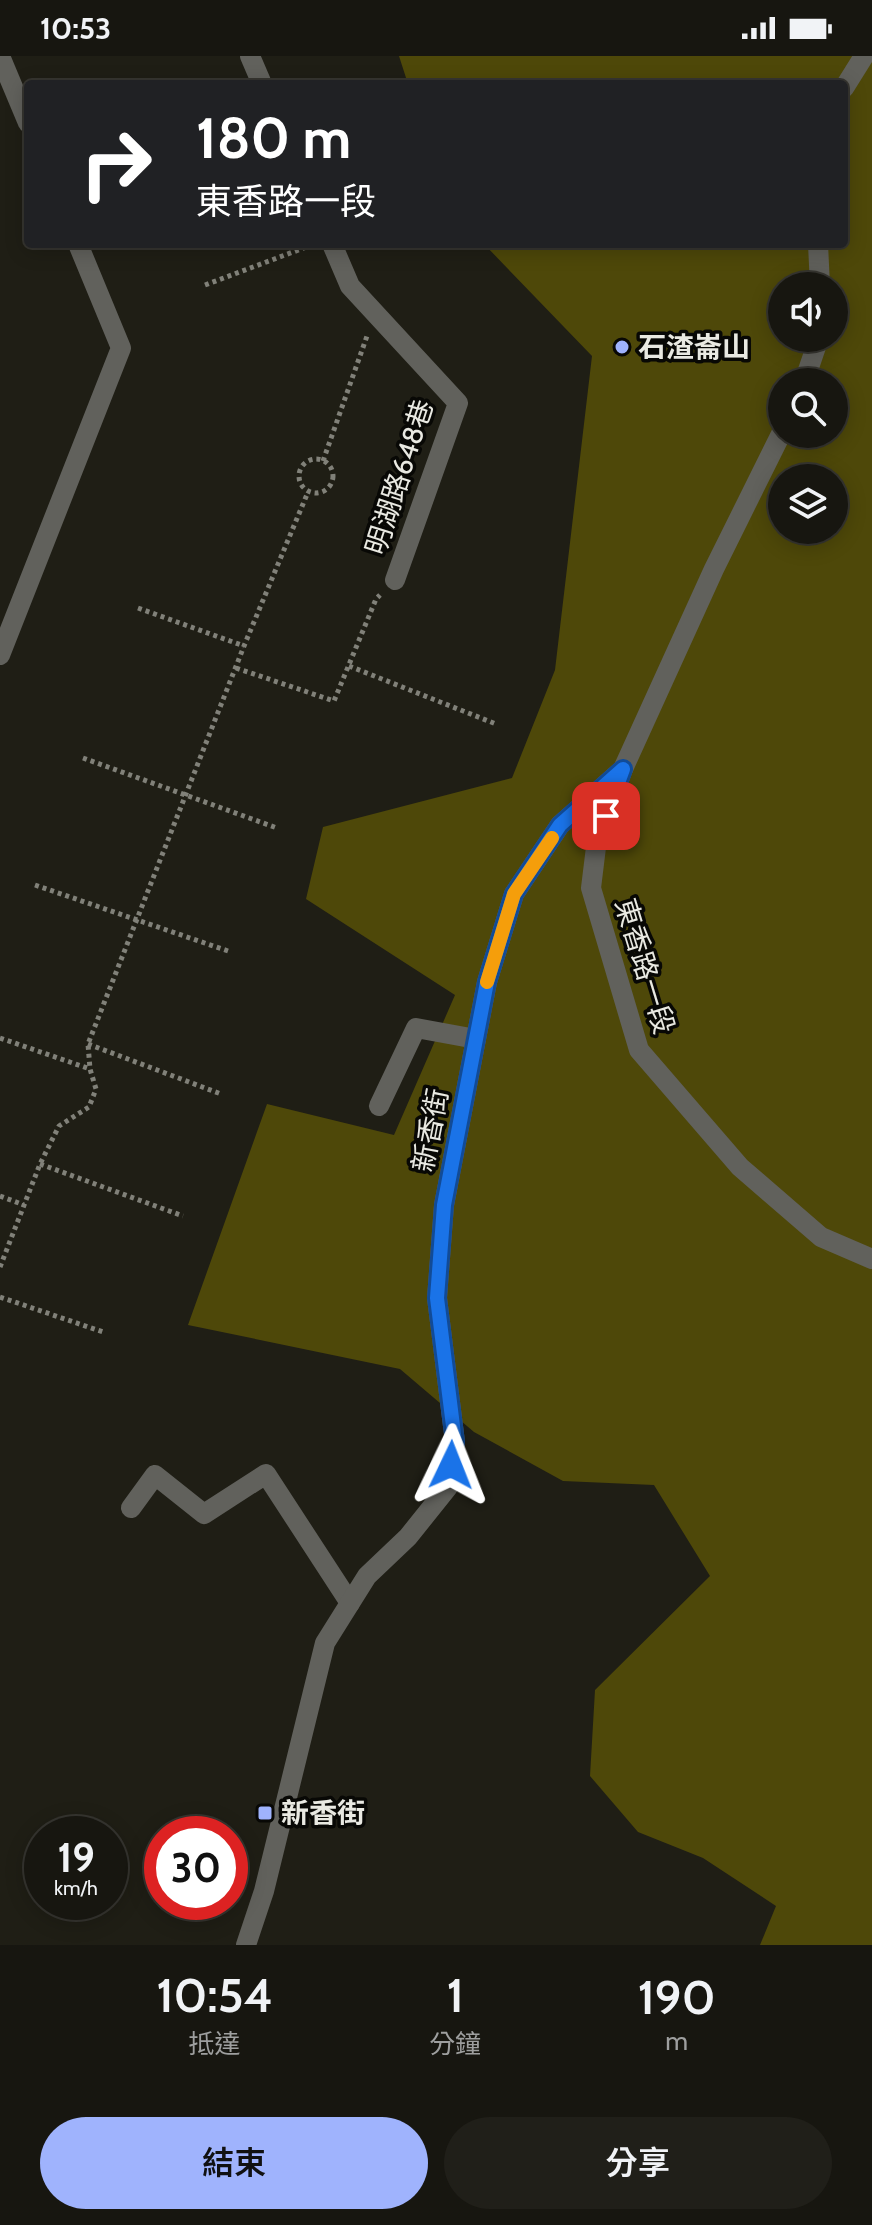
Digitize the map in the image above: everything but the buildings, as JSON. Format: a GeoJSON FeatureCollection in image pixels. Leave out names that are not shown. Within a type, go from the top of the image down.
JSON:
{"type":"FeatureCollection","features":[{"type":"Feature","properties":{"kind":"street"},"geometry":{"type":"LineString","coordinates":[[0,56],[24,113]]}},
{"type":"Feature","properties":{"kind":"street"},"geometry":{"type":"LineString","coordinates":[[250,56],[260,80]]}},
{"type":"Feature","properties":{"kind":"street"},"geometry":{"type":"LineString","coordinates":[[848,82],[864,56]]}},
{"type":"Feature","properties":{"kind":"street"},"geometry":{"type":"LineString","coordinates":[[0,655],[121,348],[80,248]]}},
{"type":"Feature","properties":{"kind":"street","name":"明湖路648巷"},"geometry":{"type":"LineString","coordinates":[[334,248],[350,286],[458,403],[395,580]]}},
{"type":"Feature","properties":{"kind":"street"},"geometry":{"type":"LineString","coordinates":[[818,248],[819,272]]}},
{"type":"Feature","properties":{"kind":"street","name":"東香路一段"},"geometry":{"type":"LineString","coordinates":[[774,448],[714,569],[623,769],[597,839],[591,888],[639,1050],[740,1167],[821,1237],[872,1259]]}},
{"type":"Feature","properties":{"kind":"street","name":"新香街"},"geometry":{"type":"LineString","coordinates":[[246,1945],[264,1891],[325,1643],[367,1576],[408,1537],[448,1487],[455,1442],[437,1298],[444,1205],[487,982],[514,894],[560,825],[623,769]]}},
{"type":"Feature","properties":{"kind":"street","name":"新香街"},"geometry":{"type":"LineString","coordinates":[[379,1106],[416,1028],[476,1039]]}},
{"type":"Feature","properties":{"kind":"street"},"geometry":{"type":"LineString","coordinates":[[131,1508],[155,1475],[204,1514],[266,1474],[350,1603]]}},
{"type":"Feature","properties":{"kind":"path"},"geometry":{"type":"LineString","coordinates":[[205,285],[302,248]]}},
{"type":"Feature","properties":{"kind":"path"},"geometry":{"type":"LineString","coordinates":[[323,461],[375,313]]}},
{"type":"Feature","properties":{"kind":"path"},"geometry":{"type":"LineString","coordinates":[[323,461],[331,468],[332,484],[319,493],[308,492],[301,483],[299,472],[306,462],[323,461]]}},
{"type":"Feature","properties":{"kind":"path"},"geometry":{"type":"LineString","coordinates":[[0,1267],[40,1164],[59,1126],[89,1107],[96,1089],[90,1069],[88,1044],[244,646],[308,492]]}},
{"type":"Feature","properties":{"kind":"path"},"geometry":{"type":"LineString","coordinates":[[236,668],[334,701],[376,599],[395,580]]}},
{"type":"Feature","properties":{"kind":"path"},"geometry":{"type":"LineString","coordinates":[[138,608],[244,646]]}},
{"type":"Feature","properties":{"kind":"path"},"geometry":{"type":"LineString","coordinates":[[349,666],[496,724]]}},
{"type":"Feature","properties":{"kind":"path"},"geometry":{"type":"LineString","coordinates":[[83,758],[277,828]]}},
{"type":"Feature","properties":{"kind":"path"},"geometry":{"type":"LineString","coordinates":[[35,885],[228,951]]}},
{"type":"Feature","properties":{"kind":"path"},"geometry":{"type":"LineString","coordinates":[[0,1038],[90,1069]]}},
{"type":"Feature","properties":{"kind":"path"},"geometry":{"type":"LineString","coordinates":[[88,1044],[221,1094]]}},
{"type":"Feature","properties":{"kind":"path"},"geometry":{"type":"LineString","coordinates":[[40,1164],[183,1216]]}},
{"type":"Feature","properties":{"kind":"path"},"geometry":{"type":"LineString","coordinates":[[0,1196],[24,1205]]}},
{"type":"Feature","properties":{"kind":"path"},"geometry":{"type":"LineString","coordinates":[[0,1297],[106,1333]]}},
{"type":"Feature","properties":{"kind":"shaded area"},"geometry":{"type":"Polygon","coordinates":[[[399,56],[872,56],[872,1945],[760,1945],[776,1906],[703,1858],[638,1832],[590,1776],[595,1690],[710,1576],[654,1485],[563,1481],[474,1432],[400,1369],[188,1325],[267,1104],[394,1135],[455,995],[306,899],[323,827],[512,778],[555,670],[592,356],[488,248],[848,248],[848,80],[407,80],[399,56]]]}},
{"type":"Feature","properties":{"kind":"slow traffic"},"geometry":{"type":"LineString","coordinates":[[487,982],[514,894],[552,838]]}},
{"type":"Feature","properties":{"kind":"place","name":"石渣崙山"},"geometry":{"type":"Point","coordinates":[622,347]}},
{"type":"Feature","properties":{"kind":"place","name":"新香街"},"geometry":{"type":"Point","coordinates":[265,1813]}},
{"type":"Feature","properties":{"kind":"route"},"geometry":{"type":"LineString","coordinates":[[451,1465],[455,1442],[437,1298],[444,1205],[487,982],[514,894],[560,825],[623,769],[606,816]]}}]}
